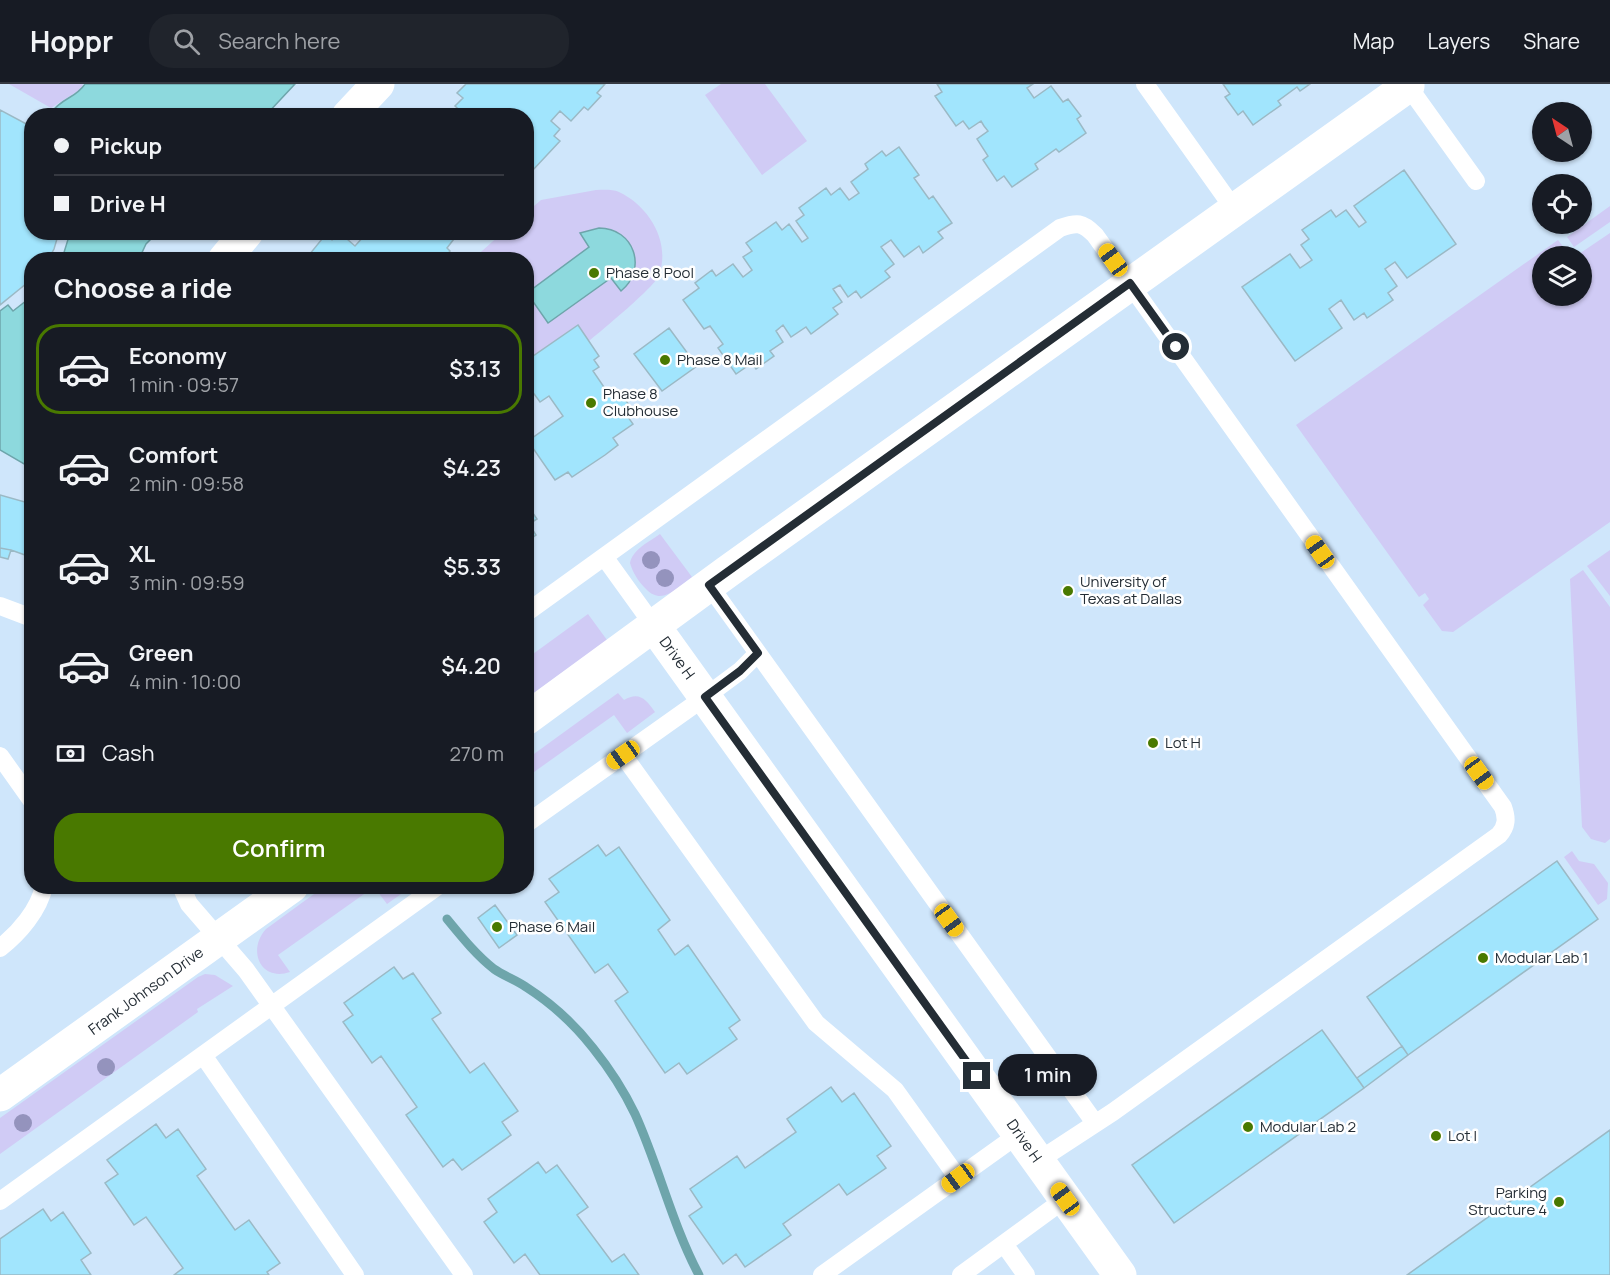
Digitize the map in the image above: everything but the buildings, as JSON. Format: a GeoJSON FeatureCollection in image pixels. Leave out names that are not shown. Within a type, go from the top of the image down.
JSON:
{"type":"FeatureCollection","features":[{"type":"Feature","properties":{"kind":"street"},"geometry":{"type":"LineString","coordinates":[[356,108],[378,84]]}},
{"type":"Feature","properties":{"kind":"street"},"geometry":{"type":"LineString","coordinates":[[534,713],[709,585],[1407,85]]}},
{"type":"Feature","properties":{"kind":"street"},"geometry":{"type":"LineString","coordinates":[[231,252],[240,240]]}},
{"type":"Feature","properties":{"kind":"street","name":"Drive H"},"geometry":{"type":"LineString","coordinates":[[654,626],[1120,1275]]}},
{"type":"Feature","properties":{"kind":"street","name":"Frank Johnson Drive"},"geometry":{"type":"LineString","coordinates":[[0,1095],[281,894]]}},
{"type":"Feature","properties":{"kind":"lane"},"geometry":{"type":"LineString","coordinates":[[1145,84],[1234,209]]}},
{"type":"Feature","properties":{"kind":"lane"},"geometry":{"type":"LineString","coordinates":[[1407,85],[1476,181]]}},
{"type":"Feature","properties":{"kind":"lane"},"geometry":{"type":"LineString","coordinates":[[534,607],[1060,228],[1074,223],[1086,226],[1130,283],[1503,807],[1506,824],[1499,835],[1095,1123],[1038,1161]]}},
{"type":"Feature","properties":{"kind":"lane"},"geometry":{"type":"LineString","coordinates":[[605,558],[654,626]]}},
{"type":"Feature","properties":{"kind":"lane"},"geometry":{"type":"LineString","coordinates":[[709,585],[1095,1123]]}},
{"type":"Feature","properties":{"kind":"lane"},"geometry":{"type":"LineString","coordinates":[[0,606],[24,615]]}},
{"type":"Feature","properties":{"kind":"lane"},"geometry":{"type":"LineString","coordinates":[[534,818],[705,697],[740,671],[758,653]]}},
{"type":"Feature","properties":{"kind":"lane"},"geometry":{"type":"LineString","coordinates":[[623,755],[816,1023],[895,1090],[958,1178]]}},
{"type":"Feature","properties":{"kind":"lane"},"geometry":{"type":"LineString","coordinates":[[0,756],[24,790]]}},
{"type":"Feature","properties":{"kind":"lane"},"geometry":{"type":"LineString","coordinates":[[0,948],[22,928],[43,894]]}},
{"type":"Feature","properties":{"kind":"lane"},"geometry":{"type":"LineString","coordinates":[[185,894],[189,904],[246,970],[272,1005],[464,1275]]}},
{"type":"Feature","properties":{"kind":"lane"},"geometry":{"type":"LineString","coordinates":[[0,1201],[427,894]]}},
{"type":"Feature","properties":{"kind":"lane"},"geometry":{"type":"LineString","coordinates":[[203,1055],[355,1275]]}},
{"type":"Feature","properties":{"kind":"lane"},"geometry":{"type":"LineString","coordinates":[[822,1275],[1019,1134]]}},
{"type":"Feature","properties":{"kind":"lane"},"geometry":{"type":"LineString","coordinates":[[961,1275],[1065,1199]]}},
{"type":"Feature","properties":{"kind":"lane"},"geometry":{"type":"LineString","coordinates":[[1004,1244],[1026,1275]]}},
{"type":"Feature","properties":{"kind":"shaded area","name":"University of Texas at Dallas"},"geometry":{"type":"Polygon","coordinates":[[[0,84],[1610,84],[1610,1275],[0,1275],[0,84]]]}},
{"type":"Feature","properties":{"kind":"shaded area"},"geometry":{"type":"Polygon","coordinates":[[[9,84],[83,84],[81,89],[51,108],[9,84]]]}},
{"type":"Feature","properties":{"kind":"shaded area"},"geometry":{"type":"Polygon","coordinates":[[[85,84],[295,84],[273,108],[55,108],[85,84]]]}},
{"type":"Feature","properties":{"kind":"shaded area"},"geometry":{"type":"Polygon","coordinates":[[[721,84],[765,84],[807,141],[762,175],[705,95],[721,84]]]}},
{"type":"Feature","properties":{"kind":"shaded area"},"geometry":{"type":"Polygon","coordinates":[[[596,190],[619,192],[640,206],[655,226],[660,238],[662,263],[656,281],[589,341],[578,325],[534,356],[534,252],[481,252],[494,240],[534,240],[534,206],[541,200],[596,190]]]}},
{"type":"Feature","properties":{"kind":"shaded area"},"geometry":{"type":"Polygon","coordinates":[[[1610,206],[1610,222],[1575,246],[1573,246],[1567,237],[1571,234],[1592,234],[1592,219],[1610,206]]]}},
{"type":"Feature","properties":{"kind":"shaded area","name":"Phase 8 Pool"},"geometry":{"type":"Polygon","coordinates":[[[599,228],[621,235],[633,251],[634,272],[621,291],[611,278],[548,323],[534,303],[534,288],[589,247],[580,233],[599,228]]]}},
{"type":"Feature","properties":{"kind":"shaded area"},"geometry":{"type":"Polygon","coordinates":[[[1610,233],[1610,522],[1453,632],[1442,631],[1423,605],[1429,599],[1425,593],[1419,597],[1296,425],[1532,258],[1532,306],[1592,306],[1591,246],[1610,233]]]}},
{"type":"Feature","properties":{"kind":"shaded area"},"geometry":{"type":"Polygon","coordinates":[[[68,240],[150,240],[142,252],[64,252],[68,240]]]}},
{"type":"Feature","properties":{"kind":"shaded area"},"geometry":{"type":"Polygon","coordinates":[[[1558,240],[1562,246],[1550,246],[1558,240]]]}},
{"type":"Feature","properties":{"kind":"shaded area"},"geometry":{"type":"Polygon","coordinates":[[[24,302],[24,464],[0,450],[0,311],[8,305],[13,311],[24,302]]]}},
{"type":"Feature","properties":{"kind":"shaded area"},"geometry":{"type":"Polygon","coordinates":[[[660,534],[692,577],[664,596],[652,594],[646,589],[634,574],[630,563],[638,550],[660,534]]]}},
{"type":"Feature","properties":{"kind":"shaded area"},"geometry":{"type":"Polygon","coordinates":[[[1610,550],[1610,596],[1587,566],[1610,550]]]}},
{"type":"Feature","properties":{"kind":"shaded area"},"geometry":{"type":"Polygon","coordinates":[[[1583,570],[1610,607],[1610,839],[1605,843],[1591,839],[1582,827],[1570,579],[1583,570]]]}},
{"type":"Feature","properties":{"kind":"shaded area"},"geometry":{"type":"Polygon","coordinates":[[[588,614],[607,640],[534,693],[534,653],[588,614]]]}},
{"type":"Feature","properties":{"kind":"shaded area"},"geometry":{"type":"Polygon","coordinates":[[[618,693],[624,700],[634,696],[642,698],[655,712],[627,733],[614,715],[534,772],[534,754],[618,693]]]}},
{"type":"Feature","properties":{"kind":"shaded area"},"geometry":{"type":"Polygon","coordinates":[[[1572,851],[1579,861],[1594,864],[1608,883],[1607,899],[1598,905],[1564,857],[1572,851]]]}},
{"type":"Feature","properties":{"kind":"shaded area"},"geometry":{"type":"Polygon","coordinates":[[[314,894],[364,894],[278,955],[290,972],[280,974],[271,972],[260,962],[257,954],[258,946],[260,937],[266,929],[314,894]]]}},
{"type":"Feature","properties":{"kind":"shaded area"},"geometry":{"type":"Polygon","coordinates":[[[379,894],[401,894],[387,904],[379,894]]]}},
{"type":"Feature","properties":{"kind":"shaded area"},"geometry":{"type":"Polygon","coordinates":[[[205,974],[215,975],[233,986],[197,1009],[198,1012],[0,1154],[0,1118],[205,974]]]}},
{"type":"Feature","properties":{"kind":"waterway"},"geometry":{"type":"LineString","coordinates":[[447,919],[487,964],[535,993],[562,1015],[586,1039],[605,1064],[635,1114],[681,1236],[699,1275]]}},
{"type":"Feature","properties":{"kind":"place","name":"Phase 8 Pool"},"geometry":{"type":"Point","coordinates":[594,273]}},
{"type":"Feature","properties":{"kind":"place","name":"Phase 8 Mail"},"geometry":{"type":"Point","coordinates":[665,360]}},
{"type":"Feature","properties":{"kind":"place","name":"Phase 8 Clubhouse"},"geometry":{"type":"Point","coordinates":[591,403]}},
{"type":"Feature","properties":{"kind":"place","name":"University of Texas at Dallas"},"geometry":{"type":"Point","coordinates":[1068,591]}},
{"type":"Feature","properties":{"kind":"place","name":"Lot H"},"geometry":{"type":"Point","coordinates":[1153,743]}},
{"type":"Feature","properties":{"kind":"place","name":"Phase 6 Mail"},"geometry":{"type":"Point","coordinates":[497,927]}},
{"type":"Feature","properties":{"kind":"place","name":"Modular Lab 1"},"geometry":{"type":"Point","coordinates":[1483,958]}},
{"type":"Feature","properties":{"kind":"place","name":"Modular Lab 2"},"geometry":{"type":"Point","coordinates":[1248,1127]}},
{"type":"Feature","properties":{"kind":"place","name":"Lot I"},"geometry":{"type":"Point","coordinates":[1436,1136]}},
{"type":"Feature","properties":{"kind":"place","name":"Parking Structure 4"},"geometry":{"type":"Point","coordinates":[1559,1202]}},
{"type":"Feature","properties":{"kind":"route"},"geometry":{"type":"LineString","coordinates":[[977,1076],[705,697],[740,671],[758,653],[709,585],[1130,283],[1176,347]]}}]}
